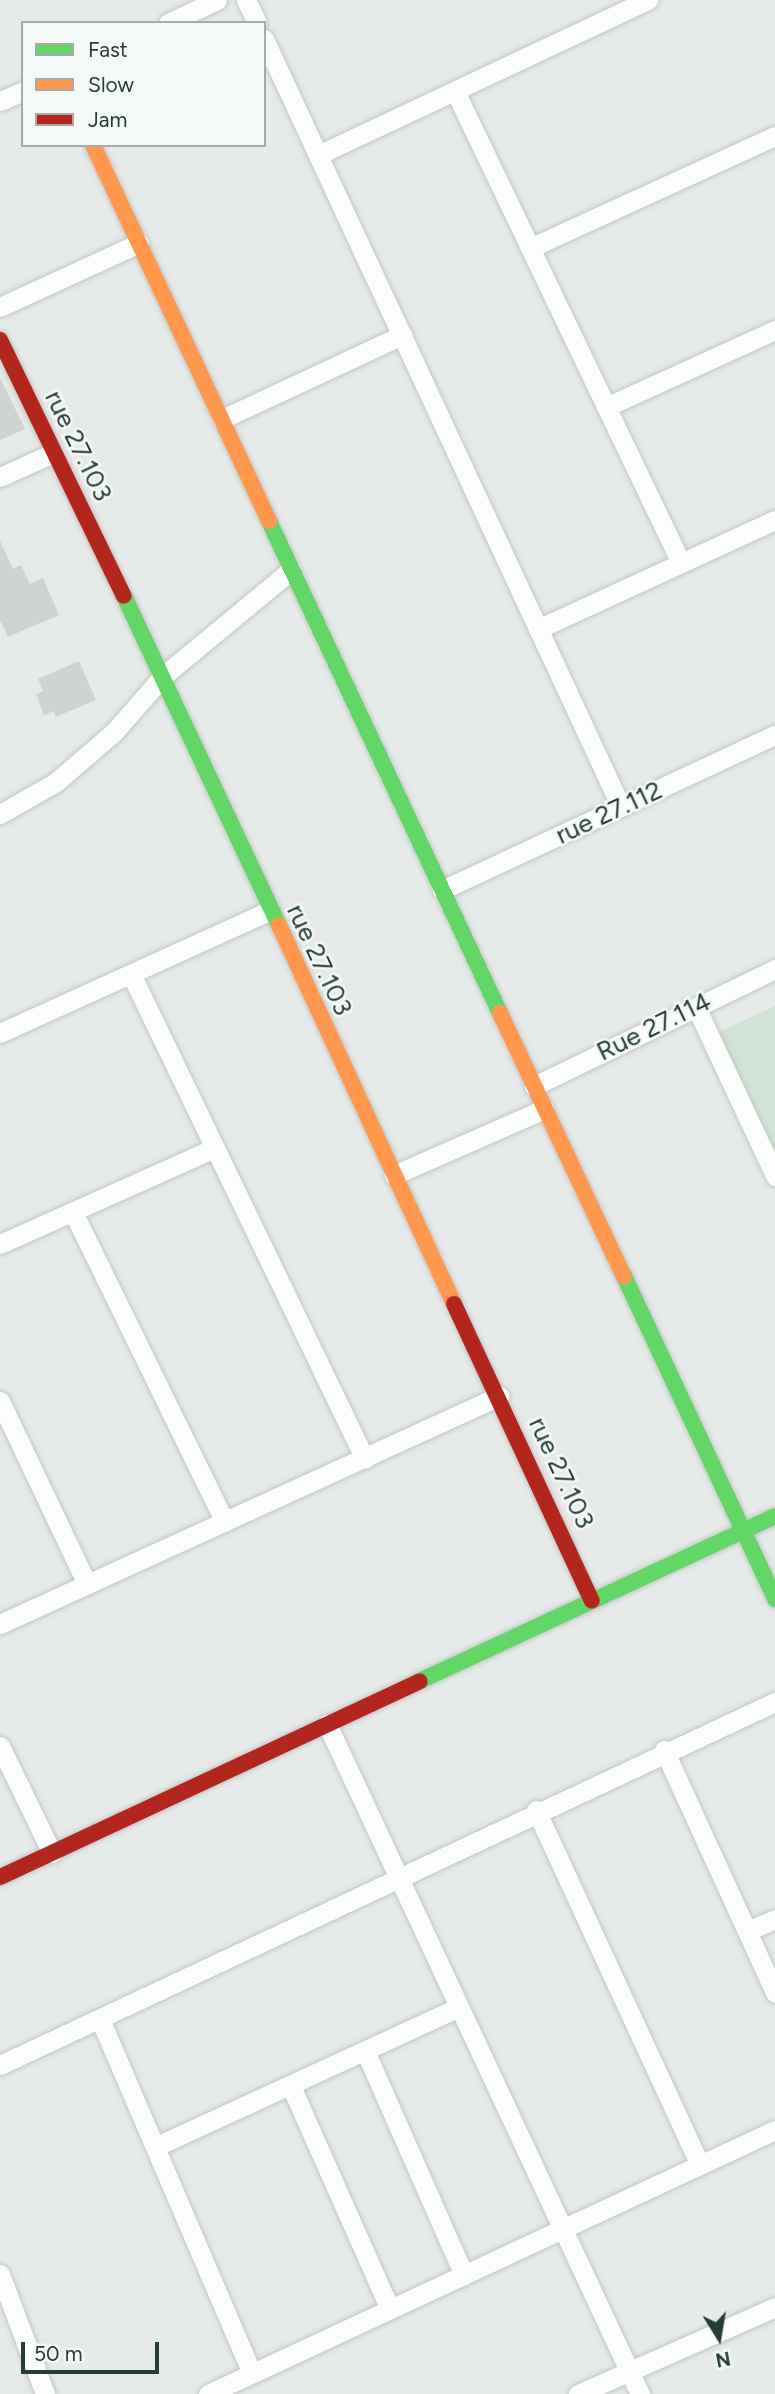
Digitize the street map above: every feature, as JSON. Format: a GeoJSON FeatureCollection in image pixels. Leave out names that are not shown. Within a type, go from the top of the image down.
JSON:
{"type":"FeatureCollection","features":[{"type":"Feature","properties":{"kind":"street"},"geometry":{"type":"LineString","coordinates":[[172,21],[216,0]]}},
{"type":"Feature","properties":{"kind":"street"},"geometry":{"type":"LineString","coordinates":[[246,0],[256,21]]}},
{"type":"Feature","properties":{"kind":"street"},"geometry":{"type":"LineString","coordinates":[[318,155],[648,0]]}},
{"type":"Feature","properties":{"kind":"street"},"geometry":{"type":"LineString","coordinates":[[266,42],[621,807]]}},
{"type":"Feature","properties":{"kind":"street"},"geometry":{"type":"LineString","coordinates":[[455,91],[681,563]]}},
{"type":"Feature","properties":{"kind":"street"},"geometry":{"type":"LineString","coordinates":[[0,101],[21,92]]}},
{"type":"Feature","properties":{"kind":"street"},"geometry":{"type":"LineString","coordinates":[[530,248],[775,136]]}},
{"type":"Feature","properties":{"kind":"street"},"geometry":{"type":"LineString","coordinates":[[94,147],[775,1599]]}},
{"type":"Feature","properties":{"kind":"street"},"geometry":{"type":"LineString","coordinates":[[0,307],[139,243]]}},
{"type":"Feature","properties":{"kind":"street"},"geometry":{"type":"LineString","coordinates":[[606,407],[775,330]]}},
{"type":"Feature","properties":{"kind":"street"},"geometry":{"type":"LineString","coordinates":[[222,419],[402,335]]}},
{"type":"Feature","properties":{"kind":"street","name":"rue 27.103"},"geometry":{"type":"LineString","coordinates":[[0,340],[163,676],[269,911],[499,1396],[592,1601]]}},
{"type":"Feature","properties":{"kind":"street"},"geometry":{"type":"LineString","coordinates":[[0,477],[53,453]]}},
{"type":"Feature","properties":{"kind":"street"},"geometry":{"type":"LineString","coordinates":[[538,629],[775,520]]}},
{"type":"Feature","properties":{"kind":"street"},"geometry":{"type":"LineString","coordinates":[[0,814],[56,782],[114,732],[163,676],[291,570]]}},
{"type":"Feature","properties":{"kind":"street","name":"rue 27.112"},"geometry":{"type":"LineString","coordinates":[[442,890],[775,735]]}},
{"type":"Feature","properties":{"kind":"street"},"geometry":{"type":"LineString","coordinates":[[0,1033],[132,976],[269,911]]}},
{"type":"Feature","properties":{"kind":"street","name":"Rue 27.114"},"geometry":{"type":"LineString","coordinates":[[534,1086],[775,969]]}},
{"type":"Feature","properties":{"kind":"street"},"geometry":{"type":"LineString","coordinates":[[132,976],[365,1459]]}},
{"type":"Feature","properties":{"kind":"street"},"geometry":{"type":"LineString","coordinates":[[696,1007],[775,1176]]}},
{"type":"Feature","properties":{"kind":"street"},"geometry":{"type":"LineString","coordinates":[[394,1175],[544,1109]]}},
{"type":"Feature","properties":{"kind":"street"},"geometry":{"type":"LineString","coordinates":[[0,1244],[215,1148]]}},
{"type":"Feature","properties":{"kind":"street"},"geometry":{"type":"LineString","coordinates":[[73,1212],[225,1522]]}},
{"type":"Feature","properties":{"kind":"street"},"geometry":{"type":"LineString","coordinates":[[0,1624],[499,1396]]}},
{"type":"Feature","properties":{"kind":"street"},"geometry":{"type":"LineString","coordinates":[[0,1401],[86,1583]]}},
{"type":"Feature","properties":{"kind":"street"},"geometry":{"type":"LineString","coordinates":[[0,1877],[775,1516]]}},
{"type":"Feature","properties":{"kind":"street"},"geometry":{"type":"LineString","coordinates":[[0,2065],[537,1810],[775,1702]]}},
{"type":"Feature","properties":{"kind":"street"},"geometry":{"type":"LineString","coordinates":[[327,1724],[457,2008],[640,2394]]}},
{"type":"Feature","properties":{"kind":"street"},"geometry":{"type":"LineString","coordinates":[[0,1746],[52,1853]]}},
{"type":"Feature","properties":{"kind":"street"},"geometry":{"type":"LineString","coordinates":[[664,1751],[775,1993]]}},
{"type":"Feature","properties":{"kind":"street"},"geometry":{"type":"LineString","coordinates":[[537,1810],[700,2165]]}},
{"type":"Feature","properties":{"kind":"street"},"geometry":{"type":"LineString","coordinates":[[747,1931],[775,1919]]}},
{"type":"Feature","properties":{"kind":"street"},"geometry":{"type":"LineString","coordinates":[[157,2146],[366,2053],[457,2008]]}},
{"type":"Feature","properties":{"kind":"street"},"geometry":{"type":"LineString","coordinates":[[100,2019],[157,2146],[252,2373]]}},
{"type":"Feature","properties":{"kind":"street"},"geometry":{"type":"LineString","coordinates":[[366,2053],[464,2275]]}},
{"type":"Feature","properties":{"kind":"street"},"geometry":{"type":"LineString","coordinates":[[291,2086],[390,2309]]}},
{"type":"Feature","properties":{"kind":"street"},"geometry":{"type":"LineString","coordinates":[[208,2394],[775,2130]]}},
{"type":"Feature","properties":{"kind":"street"},"geometry":{"type":"LineString","coordinates":[[0,2274],[45,2394]]}},
{"type":"Feature","properties":{"kind":"street"},"geometry":{"type":"LineString","coordinates":[[578,2394],[775,2307]]}},
{"type":"Feature","properties":{"kind":"green space"},"geometry":{"type":"Polygon","coordinates":[[[775,1006],[775,1169],[713,1035],[775,1006]]]}},
{"type":"Feature","properties":{"kind":"building"},"geometry":{"type":"Polygon","coordinates":[[[0,378],[25,429],[0,440],[0,378]]]}},
{"type":"Feature","properties":{"kind":"building"},"geometry":{"type":"Polygon","coordinates":[[[0,541],[13,569],[21,565],[30,584],[43,578],[59,615],[8,637],[0,620],[0,541]]]}},
{"type":"Feature","properties":{"kind":"building"},"geometry":{"type":"Polygon","coordinates":[[[79,661],[96,700],[56,717],[54,711],[44,715],[36,694],[43,691],[38,679],[79,661]]]}},
{"type":"Feature","properties":{"kind":"traffic: fast"},"geometry":{"type":"LineString","coordinates":[[269,521],[500,1013]]}},
{"type":"Feature","properties":{"kind":"traffic: fast"},"geometry":{"type":"LineString","coordinates":[[124,596],[279,925]]}},
{"type":"Feature","properties":{"kind":"traffic: fast"},"geometry":{"type":"LineString","coordinates":[[624,1276],[775,1599]]}},
{"type":"Feature","properties":{"kind":"traffic: fast"},"geometry":{"type":"LineString","coordinates":[[420,1681],[775,1516]]}},
{"type":"Feature","properties":{"kind":"traffic: slow"},"geometry":{"type":"LineString","coordinates":[[94,147],[269,521]]}},
{"type":"Feature","properties":{"kind":"traffic: slow"},"geometry":{"type":"LineString","coordinates":[[279,925],[454,1304]]}},
{"type":"Feature","properties":{"kind":"traffic: slow"},"geometry":{"type":"LineString","coordinates":[[500,1013],[624,1276]]}},
{"type":"Feature","properties":{"kind":"traffic: jam"},"geometry":{"type":"LineString","coordinates":[[0,340],[124,596]]}},
{"type":"Feature","properties":{"kind":"traffic: jam"},"geometry":{"type":"LineString","coordinates":[[454,1304],[592,1601]]}},
{"type":"Feature","properties":{"kind":"traffic: jam"},"geometry":{"type":"LineString","coordinates":[[0,1877],[420,1681]]}}]}
